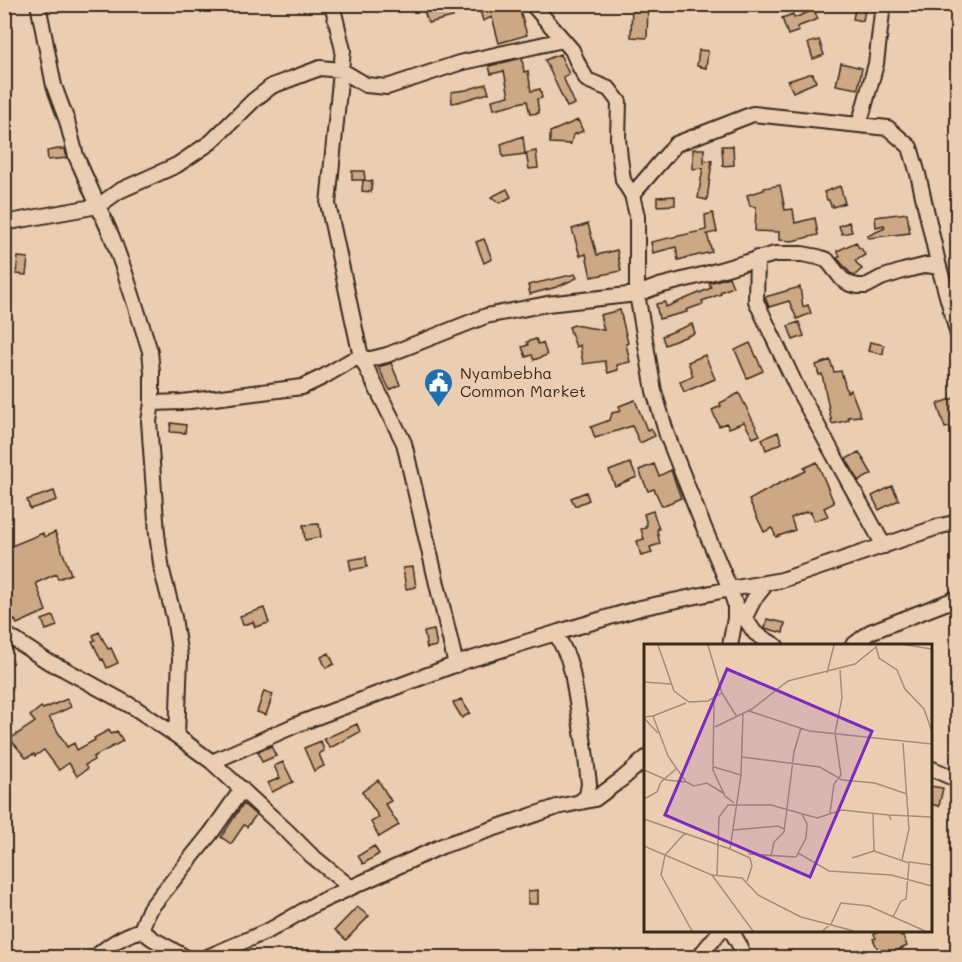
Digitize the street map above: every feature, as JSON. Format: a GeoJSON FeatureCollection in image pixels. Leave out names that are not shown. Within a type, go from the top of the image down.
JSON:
{"type":"FeatureCollection","features":[{"type":"Feature","properties":{"kind":"street"},"geometry":{"type":"LineString","coordinates":[[38,4],[54,86],[67,121],[76,156],[124,270],[150,351],[152,403],[149,422],[157,534],[162,571],[174,617],[180,657],[177,736]]}},
{"type":"Feature","properties":{"kind":"street"},"geometry":{"type":"LineString","coordinates":[[332,4],[343,50],[328,204],[361,357],[405,443],[456,664]]}},
{"type":"Feature","properties":{"kind":"street"},"geometry":{"type":"LineString","coordinates":[[532,4],[572,50],[587,80],[609,89],[619,102],[620,158],[623,180],[632,195],[637,216],[637,294],[654,391],[668,435],[735,604],[755,633],[774,644]]}},
{"type":"Feature","properties":{"kind":"street"},"geometry":{"type":"LineString","coordinates":[[859,125],[876,64],[883,4]]}},
{"type":"Feature","properties":{"kind":"street"},"geometry":{"type":"LineString","coordinates":[[4,223],[98,206],[118,191],[177,165],[211,142],[254,100],[272,86],[320,68],[341,70],[366,85],[387,87],[459,63],[563,40]]}},
{"type":"Feature","properties":{"kind":"street"},"geometry":{"type":"LineString","coordinates":[[632,195],[676,144],[753,114],[888,128],[910,147],[957,335]]}},
{"type":"Feature","properties":{"kind":"street"},"geometry":{"type":"LineString","coordinates":[[152,403],[182,402],[302,387],[350,361],[361,357],[371,359],[387,355],[486,316],[547,304],[637,294],[776,254],[802,254],[827,260],[842,279],[858,286],[866,286],[903,270],[927,265],[939,267]]}},
{"type":"Feature","properties":{"kind":"street"},"geometry":{"type":"LineString","coordinates":[[758,258],[756,301],[798,390],[884,546]]}},
{"type":"Feature","properties":{"kind":"street"},"geometry":{"type":"LineString","coordinates":[[212,762],[298,724],[456,664],[640,608],[783,580],[957,522]]}},
{"type":"Feature","properties":{"kind":"street"},"geometry":{"type":"LineString","coordinates":[[744,617],[754,599],[767,583]]}},
{"type":"Feature","properties":{"kind":"street"},"geometry":{"type":"LineString","coordinates":[[853,644],[870,632],[957,598]]}},
{"type":"Feature","properties":{"kind":"street"},"geometry":{"type":"LineString","coordinates":[[730,644],[735,604]]}},
{"type":"Feature","properties":{"kind":"street"},"geometry":{"type":"LineString","coordinates":[[559,632],[559,639],[572,672],[585,750],[589,784],[586,796],[581,801]]}},
{"type":"Feature","properties":{"kind":"street"},"geometry":{"type":"LineString","coordinates":[[4,633],[47,661],[135,708],[177,736],[212,762],[311,855],[350,887]]}},
{"type":"Feature","properties":{"kind":"street"},"geometry":{"type":"LineString","coordinates":[[206,957],[270,930],[299,912],[350,887],[442,846],[557,807],[595,799],[644,759]]}},
{"type":"Feature","properties":{"kind":"street"},"geometry":{"type":"LineString","coordinates":[[932,769],[957,780]]}},
{"type":"Feature","properties":{"kind":"street"},"geometry":{"type":"LineString","coordinates":[[94,957],[109,944],[141,930],[149,910],[211,833],[242,789]]}},
{"type":"Feature","properties":{"kind":"street"},"geometry":{"type":"LineString","coordinates":[[141,930],[187,957]]}},
{"type":"Feature","properties":{"kind":"street"},"geometry":{"type":"LineString","coordinates":[[699,957],[719,932]]}},
{"type":"Feature","properties":{"kind":"street"},"geometry":{"type":"LineString","coordinates":[[732,932],[743,957]]}},
{"type":"Feature","properties":{"kind":"building"},"geometry":{"type":"Polygon","coordinates":[[[431,4],[450,4],[453,17],[428,23],[423,7],[431,4]]]}},
{"type":"Feature","properties":{"kind":"building"},"geometry":{"type":"Polygon","coordinates":[[[478,4],[496,4],[497,8],[507,4],[518,4],[527,35],[499,43],[492,17],[483,21],[478,4]]]}},
{"type":"Feature","properties":{"kind":"building"},"geometry":{"type":"Polygon","coordinates":[[[632,4],[648,4],[647,38],[631,37],[632,4]]]}},
{"type":"Feature","properties":{"kind":"building"},"geometry":{"type":"Polygon","coordinates":[[[856,4],[866,4],[863,21],[853,19],[856,4]]]}},
{"type":"Feature","properties":{"kind":"building"},"geometry":{"type":"Polygon","coordinates":[[[814,10],[818,19],[797,27],[799,31],[788,35],[782,18],[793,14],[794,18],[814,10]]]}},
{"type":"Feature","properties":{"kind":"building"},"geometry":{"type":"Polygon","coordinates":[[[819,40],[824,55],[813,59],[808,43],[819,40]]]}},
{"type":"Feature","properties":{"kind":"building"},"geometry":{"type":"Polygon","coordinates":[[[699,50],[708,51],[706,68],[697,66],[699,50]]]}},
{"type":"Feature","properties":{"kind":"building"},"geometry":{"type":"Polygon","coordinates":[[[560,54],[569,74],[563,77],[575,104],[567,107],[545,60],[560,54]]]}},
{"type":"Feature","properties":{"kind":"building"},"geometry":{"type":"Polygon","coordinates":[[[522,58],[524,72],[528,71],[531,91],[540,89],[542,98],[537,99],[539,113],[530,114],[527,101],[494,109],[492,100],[509,96],[504,71],[491,74],[489,66],[522,58]]]}},
{"type":"Feature","properties":{"kind":"building"},"geometry":{"type":"Polygon","coordinates":[[[841,63],[862,68],[858,89],[836,85],[841,63]]]}},
{"type":"Feature","properties":{"kind":"building"},"geometry":{"type":"Polygon","coordinates":[[[813,74],[816,82],[793,92],[788,81],[813,74]]]}},
{"type":"Feature","properties":{"kind":"building"},"geometry":{"type":"Polygon","coordinates":[[[486,84],[489,93],[452,103],[451,92],[486,84]]]}},
{"type":"Feature","properties":{"kind":"building"},"geometry":{"type":"Polygon","coordinates":[[[578,120],[583,131],[573,135],[571,144],[550,143],[550,132],[578,120]]]}},
{"type":"Feature","properties":{"kind":"building"},"geometry":{"type":"Polygon","coordinates":[[[523,136],[525,154],[503,157],[501,144],[523,136]]]}},
{"type":"Feature","properties":{"kind":"building"},"geometry":{"type":"Polygon","coordinates":[[[722,146],[733,146],[734,165],[723,166],[722,146]]]}},
{"type":"Feature","properties":{"kind":"building"},"geometry":{"type":"Polygon","coordinates":[[[65,149],[67,158],[48,160],[47,151],[65,149]]]}},
{"type":"Feature","properties":{"kind":"building"},"geometry":{"type":"Polygon","coordinates":[[[693,149],[704,149],[704,160],[712,161],[707,200],[698,198],[703,168],[693,169],[693,149]]]}},
{"type":"Feature","properties":{"kind":"building"},"geometry":{"type":"Polygon","coordinates":[[[536,151],[538,168],[529,169],[526,153],[536,151]]]}},
{"type":"Feature","properties":{"kind":"building"},"geometry":{"type":"Polygon","coordinates":[[[352,171],[364,171],[365,180],[352,180],[352,171]]]}},
{"type":"Feature","properties":{"kind":"building"},"geometry":{"type":"Polygon","coordinates":[[[363,180],[372,181],[371,192],[362,191],[363,180]]]}},
{"type":"Feature","properties":{"kind":"building"},"geometry":{"type":"Polygon","coordinates":[[[780,185],[785,210],[793,209],[795,223],[815,218],[818,235],[792,241],[779,240],[779,232],[755,231],[756,207],[750,206],[747,195],[780,185]]]}},
{"type":"Feature","properties":{"kind":"building"},"geometry":{"type":"Polygon","coordinates":[[[840,186],[845,203],[833,207],[824,192],[840,186]]]}},
{"type":"Feature","properties":{"kind":"building"},"geometry":{"type":"Polygon","coordinates":[[[507,189],[511,197],[500,203],[491,197],[507,189]]]}},
{"type":"Feature","properties":{"kind":"building"},"geometry":{"type":"Polygon","coordinates":[[[675,196],[675,205],[657,206],[657,197],[675,196]]]}},
{"type":"Feature","properties":{"kind":"building"},"geometry":{"type":"Polygon","coordinates":[[[713,213],[717,232],[707,234],[712,252],[678,260],[676,247],[653,253],[651,242],[706,230],[705,215],[713,213]]]}},
{"type":"Feature","properties":{"kind":"building"},"geometry":{"type":"Polygon","coordinates":[[[907,213],[910,233],[868,238],[867,236],[885,228],[884,225],[876,227],[875,217],[907,213]]]}},
{"type":"Feature","properties":{"kind":"building"},"geometry":{"type":"Polygon","coordinates":[[[849,222],[852,232],[842,234],[839,226],[849,222]]]}},
{"type":"Feature","properties":{"kind":"building"},"geometry":{"type":"Polygon","coordinates":[[[588,224],[597,255],[617,250],[621,271],[591,277],[586,254],[580,256],[572,229],[588,224]]]}},
{"type":"Feature","properties":{"kind":"building"},"geometry":{"type":"Polygon","coordinates":[[[484,239],[492,259],[484,263],[476,242],[484,239]]]}},
{"type":"Feature","properties":{"kind":"building"},"geometry":{"type":"Polygon","coordinates":[[[856,242],[865,255],[855,261],[862,269],[854,276],[837,258],[840,256],[837,251],[856,242]]]}},
{"type":"Feature","properties":{"kind":"building"},"geometry":{"type":"Polygon","coordinates":[[[18,257],[28,258],[26,275],[16,274],[18,257]]]}},
{"type":"Feature","properties":{"kind":"building"},"geometry":{"type":"Polygon","coordinates":[[[575,274],[577,278],[557,287],[530,294],[528,285],[575,274]]]}},
{"type":"Feature","properties":{"kind":"building"},"geometry":{"type":"Polygon","coordinates":[[[729,277],[733,287],[702,301],[703,304],[686,310],[687,312],[659,319],[656,304],[665,302],[666,307],[711,288],[709,283],[729,277]]]}},
{"type":"Feature","properties":{"kind":"building"},"geometry":{"type":"Polygon","coordinates":[[[800,287],[803,307],[808,305],[811,313],[797,319],[789,301],[769,307],[765,297],[800,287]]]}},
{"type":"Feature","properties":{"kind":"building"},"geometry":{"type":"Polygon","coordinates":[[[620,310],[630,362],[617,365],[618,370],[608,373],[605,361],[583,364],[580,345],[576,347],[569,327],[574,325],[604,330],[600,315],[620,310]]]}},
{"type":"Feature","properties":{"kind":"building"},"geometry":{"type":"Polygon","coordinates":[[[799,322],[804,336],[793,340],[788,326],[799,322]]]}},
{"type":"Feature","properties":{"kind":"building"},"geometry":{"type":"Polygon","coordinates":[[[692,324],[695,333],[665,345],[662,336],[692,324]]]}},
{"type":"Feature","properties":{"kind":"building"},"geometry":{"type":"Polygon","coordinates":[[[536,339],[538,344],[543,343],[547,355],[534,360],[532,355],[526,357],[522,347],[528,345],[527,342],[536,339]]]}},
{"type":"Feature","properties":{"kind":"building"},"geometry":{"type":"Polygon","coordinates":[[[870,342],[884,345],[883,354],[868,351],[870,342]]]}},
{"type":"Feature","properties":{"kind":"building"},"geometry":{"type":"Polygon","coordinates":[[[750,343],[763,371],[747,378],[735,350],[750,343]]]}},
{"type":"Feature","properties":{"kind":"building"},"geometry":{"type":"Polygon","coordinates":[[[705,355],[715,379],[684,392],[680,382],[693,376],[688,362],[705,355]]]}},
{"type":"Feature","properties":{"kind":"building"},"geometry":{"type":"Polygon","coordinates":[[[830,360],[834,372],[841,371],[847,392],[851,390],[861,416],[848,417],[849,420],[832,424],[822,374],[819,375],[816,365],[830,360]]]}},
{"type":"Feature","properties":{"kind":"building"},"geometry":{"type":"Polygon","coordinates":[[[391,363],[400,385],[390,390],[378,367],[391,363]]]}},
{"type":"Feature","properties":{"kind":"building"},"geometry":{"type":"Polygon","coordinates":[[[739,393],[760,435],[753,438],[744,422],[729,428],[726,423],[719,426],[712,410],[739,393]]]}},
{"type":"Feature","properties":{"kind":"building"},"geometry":{"type":"Polygon","coordinates":[[[957,397],[957,426],[945,428],[937,404],[957,397]]]}},
{"type":"Feature","properties":{"kind":"building"},"geometry":{"type":"Polygon","coordinates":[[[635,400],[647,430],[651,428],[655,436],[640,443],[632,426],[595,438],[591,427],[610,420],[612,413],[621,411],[619,406],[635,400]]]}},
{"type":"Feature","properties":{"kind":"building"},"geometry":{"type":"Polygon","coordinates":[[[171,423],[186,425],[185,433],[170,432],[171,423]]]}},
{"type":"Feature","properties":{"kind":"building"},"geometry":{"type":"Polygon","coordinates":[[[778,432],[782,443],[766,450],[762,439],[778,432]]]}},
{"type":"Feature","properties":{"kind":"building"},"geometry":{"type":"Polygon","coordinates":[[[859,452],[872,474],[859,481],[846,459],[859,452]]]}},
{"type":"Feature","properties":{"kind":"building"},"geometry":{"type":"Polygon","coordinates":[[[817,462],[834,503],[824,508],[828,516],[814,521],[811,512],[808,511],[791,518],[795,530],[776,537],[772,528],[764,532],[749,500],[806,471],[804,468],[817,462]]]}},
{"type":"Feature","properties":{"kind":"building"},"geometry":{"type":"Polygon","coordinates":[[[630,463],[637,477],[615,486],[609,471],[630,463]]]}},
{"type":"Feature","properties":{"kind":"building"},"geometry":{"type":"Polygon","coordinates":[[[654,464],[659,476],[671,470],[681,498],[662,506],[654,489],[648,491],[639,470],[654,464]]]}},
{"type":"Feature","properties":{"kind":"building"},"geometry":{"type":"Polygon","coordinates":[[[892,486],[899,500],[879,510],[872,496],[892,486]]]}},
{"type":"Feature","properties":{"kind":"building"},"geometry":{"type":"Polygon","coordinates":[[[54,491],[57,500],[30,509],[27,500],[54,491]]]}},
{"type":"Feature","properties":{"kind":"building"},"geometry":{"type":"Polygon","coordinates":[[[586,492],[589,500],[575,506],[571,498],[586,492]]]}},
{"type":"Feature","properties":{"kind":"building"},"geometry":{"type":"Polygon","coordinates":[[[653,511],[659,529],[657,530],[660,544],[650,547],[652,553],[641,556],[637,541],[644,539],[641,529],[646,528],[647,525],[644,514],[653,511]]]}},
{"type":"Feature","properties":{"kind":"building"},"geometry":{"type":"Polygon","coordinates":[[[319,524],[321,537],[305,540],[303,525],[319,524]]]}},
{"type":"Feature","properties":{"kind":"building"},"geometry":{"type":"Polygon","coordinates":[[[55,532],[71,574],[58,579],[56,574],[36,583],[46,611],[17,624],[15,620],[8,623],[4,615],[4,593],[9,591],[4,581],[4,549],[43,533],[44,537],[55,532]]]}},
{"type":"Feature","properties":{"kind":"building"},"geometry":{"type":"Polygon","coordinates":[[[366,557],[367,567],[351,570],[349,560],[366,557]]]}},
{"type":"Feature","properties":{"kind":"building"},"geometry":{"type":"Polygon","coordinates":[[[413,567],[416,587],[406,589],[403,568],[413,567]]]}},
{"type":"Feature","properties":{"kind":"building"},"geometry":{"type":"Polygon","coordinates":[[[264,608],[269,623],[255,627],[253,622],[243,625],[240,616],[264,608]]]}},
{"type":"Feature","properties":{"kind":"building"},"geometry":{"type":"Polygon","coordinates":[[[53,616],[57,626],[46,630],[42,620],[53,616]]]}},
{"type":"Feature","properties":{"kind":"building"},"geometry":{"type":"Polygon","coordinates":[[[767,619],[785,623],[783,633],[765,628],[767,619]]]}},
{"type":"Feature","properties":{"kind":"building"},"geometry":{"type":"Polygon","coordinates":[[[434,630],[437,646],[427,648],[424,632],[434,630]]]}},
{"type":"Feature","properties":{"kind":"building"},"geometry":{"type":"Polygon","coordinates":[[[99,632],[108,649],[111,648],[118,663],[107,668],[92,641],[95,640],[93,635],[99,632]]]}},
{"type":"Feature","properties":{"kind":"building"},"geometry":{"type":"Polygon","coordinates":[[[329,653],[334,664],[326,668],[321,657],[329,653]]]}},
{"type":"Feature","properties":{"kind":"building"},"geometry":{"type":"Polygon","coordinates":[[[264,691],[273,694],[266,715],[257,712],[264,691]]]}},
{"type":"Feature","properties":{"kind":"building"},"geometry":{"type":"Polygon","coordinates":[[[67,699],[71,707],[49,717],[67,747],[74,743],[77,750],[109,730],[111,734],[117,731],[123,741],[93,757],[94,760],[85,765],[87,769],[77,776],[69,763],[59,770],[44,750],[35,756],[34,754],[26,758],[10,739],[35,722],[30,716],[41,707],[43,709],[67,699]]]}},
{"type":"Feature","properties":{"kind":"building"},"geometry":{"type":"Polygon","coordinates":[[[461,699],[470,713],[462,718],[453,703],[461,699]]]}},
{"type":"Feature","properties":{"kind":"building"},"geometry":{"type":"Polygon","coordinates":[[[357,724],[360,732],[330,748],[324,739],[357,724]]]}},
{"type":"Feature","properties":{"kind":"building"},"geometry":{"type":"Polygon","coordinates":[[[321,741],[324,751],[319,754],[324,766],[314,771],[304,748],[321,741]]]}},
{"type":"Feature","properties":{"kind":"building"},"geometry":{"type":"Polygon","coordinates":[[[271,746],[276,756],[262,762],[258,752],[271,746]]]}},
{"type":"Feature","properties":{"kind":"building"},"geometry":{"type":"Polygon","coordinates":[[[283,762],[293,782],[272,792],[268,783],[280,778],[274,766],[283,762]]]}},
{"type":"Feature","properties":{"kind":"building"},"geometry":{"type":"Polygon","coordinates":[[[378,780],[391,801],[385,804],[399,825],[379,837],[371,822],[379,817],[362,792],[378,780]]]}},
{"type":"Feature","properties":{"kind":"building"},"geometry":{"type":"Polygon","coordinates":[[[932,786],[943,788],[939,806],[932,804],[932,786]]]}},
{"type":"Feature","properties":{"kind":"building"},"geometry":{"type":"Polygon","coordinates":[[[243,804],[256,815],[247,827],[244,825],[231,844],[221,837],[243,804]]]}},
{"type":"Feature","properties":{"kind":"building"},"geometry":{"type":"Polygon","coordinates":[[[374,846],[379,854],[363,864],[358,856],[374,846]]]}},
{"type":"Feature","properties":{"kind":"building"},"geometry":{"type":"Polygon","coordinates":[[[538,890],[538,904],[528,904],[528,891],[538,890]]]}},
{"type":"Feature","properties":{"kind":"building"},"geometry":{"type":"Polygon","coordinates":[[[357,907],[369,916],[346,940],[335,930],[357,907]]]}},
{"type":"Feature","properties":{"kind":"building"},"geometry":{"type":"Polygon","coordinates":[[[899,932],[907,946],[890,954],[889,952],[884,954],[882,950],[879,952],[873,939],[876,938],[874,934],[899,932]]]}},
{"type":"Feature","properties":{"kind":"place","name":"Nyambebha Common Market"},"geometry":{"type":"Point","coordinates":[439,408]}}]}
